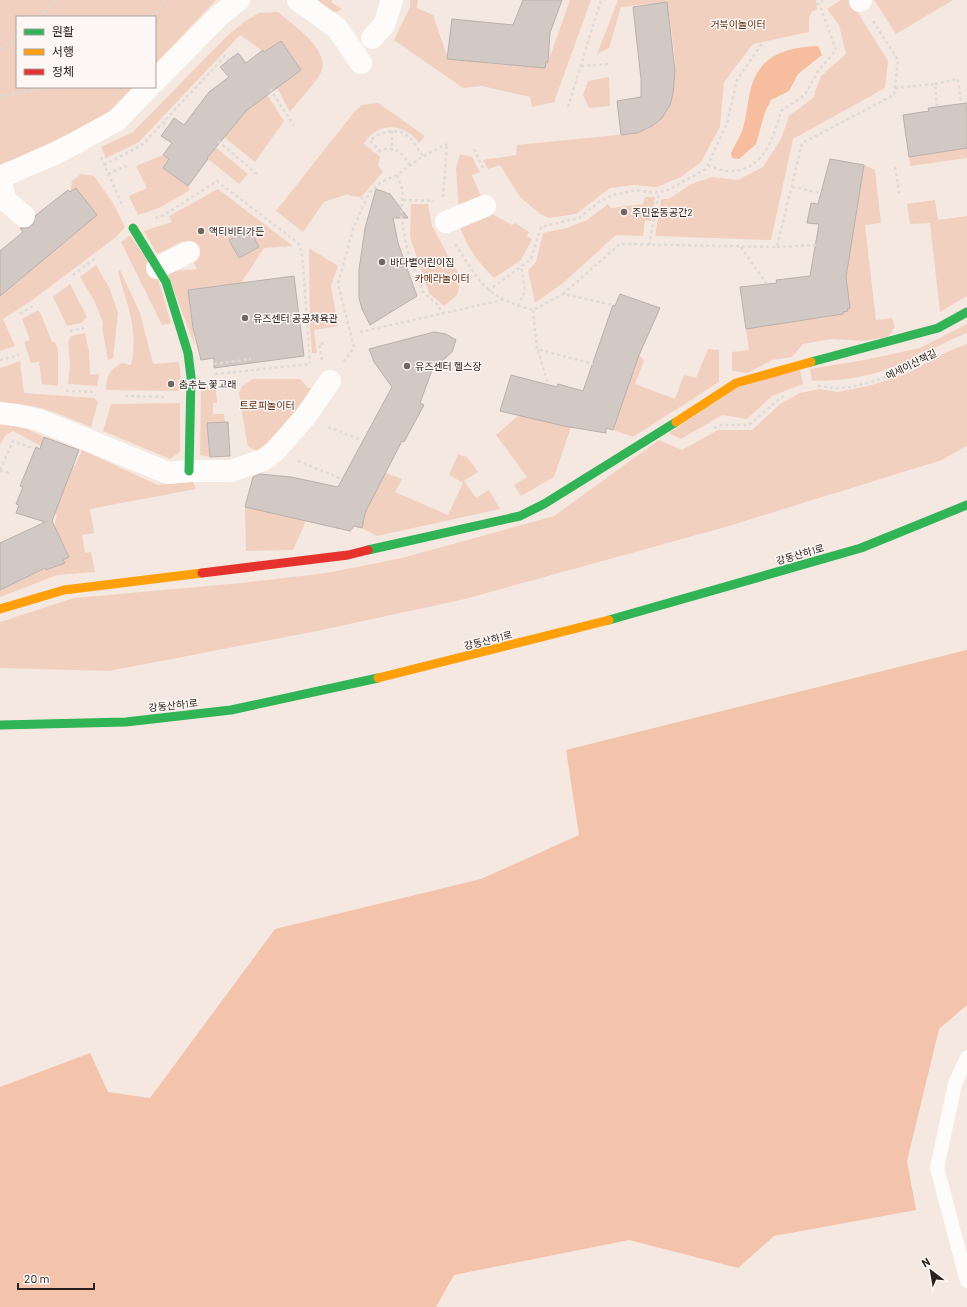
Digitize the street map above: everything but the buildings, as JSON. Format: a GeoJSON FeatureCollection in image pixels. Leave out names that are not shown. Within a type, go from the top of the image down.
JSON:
{"type":"FeatureCollection","features":[{"type":"Feature","properties":{"kind":"street"},"geometry":{"type":"LineString","coordinates":[[156,80],[219,16],[239,0]]}},
{"type":"Feature","properties":{"kind":"street"},"geometry":{"type":"LineString","coordinates":[[298,0],[337,28],[361,62]]}},
{"type":"Feature","properties":{"kind":"street"},"geometry":{"type":"LineString","coordinates":[[389,0],[382,23],[372,38],[384,25],[392,0]]}},
{"type":"Feature","properties":{"kind":"street"},"geometry":{"type":"LineString","coordinates":[[24,216],[3,202],[0,177],[58,152],[117,120],[148,88]]}},
{"type":"Feature","properties":{"kind":"street"},"geometry":{"type":"LineString","coordinates":[[446,222],[485,206]]}},
{"type":"Feature","properties":{"kind":"street"},"geometry":{"type":"LineString","coordinates":[[133,228],[166,282],[188,356],[191,377],[189,471]]}},
{"type":"Feature","properties":{"kind":"street"},"geometry":{"type":"LineString","coordinates":[[157,268],[189,252]]}},
{"type":"Feature","properties":{"kind":"street"},"geometry":{"type":"LineString","coordinates":[[0,609],[64,590],[348,555],[520,516],[544,504],[736,384],[858,348],[938,328],[967,312]]}},
{"type":"Feature","properties":{"kind":"street"},"geometry":{"type":"LineString","coordinates":[[0,414],[15,414],[39,420],[168,473],[189,471],[231,471],[263,460],[275,451],[305,417],[330,381]]}},
{"type":"Feature","properties":{"kind":"street","name":"강동산하1로"},"geometry":{"type":"LineString","coordinates":[[0,725],[126,722],[231,710],[378,678],[572,631],[861,548],[967,505]]}},
{"type":"Feature","properties":{"kind":"lane"},"geometry":{"type":"LineString","coordinates":[[967,1057],[955,1084],[937,1168],[967,1281]]}},
{"type":"Feature","properties":{"kind":"path"},"geometry":{"type":"LineString","coordinates":[[40,16],[56,0]]}},
{"type":"Feature","properties":{"kind":"path"},"geometry":{"type":"LineString","coordinates":[[151,16],[167,0]]}},
{"type":"Feature","properties":{"kind":"path"},"geometry":{"type":"LineString","coordinates":[[568,107],[601,0]]}},
{"type":"Feature","properties":{"kind":"path"},"geometry":{"type":"LineString","coordinates":[[708,166],[729,171],[747,167],[760,158],[775,136],[782,111],[805,95],[818,70],[836,50],[818,4],[823,0]]}},
{"type":"Feature","properties":{"kind":"path"},"geometry":{"type":"LineString","coordinates":[[777,247],[802,143],[894,95],[898,60],[860,0]]}},
{"type":"Feature","properties":{"kind":"path"},"geometry":{"type":"LineString","coordinates":[[0,49],[16,39]]}},
{"type":"Feature","properties":{"kind":"path"},"geometry":{"type":"LineString","coordinates":[[763,42],[737,80],[727,123],[706,169],[666,191],[659,192],[636,190],[613,195],[599,202],[579,218],[541,227],[531,258],[488,291],[502,300],[533,310],[563,294],[620,244],[741,247],[816,245]]}},
{"type":"Feature","properties":{"kind":"path"},"geometry":{"type":"LineString","coordinates":[[104,165],[142,145],[225,56],[229,60]]}},
{"type":"Feature","properties":{"kind":"path"},"geometry":{"type":"LineString","coordinates":[[581,66],[609,64]]}},
{"type":"Feature","properties":{"kind":"path"},"geometry":{"type":"LineString","coordinates":[[895,88],[935,84],[958,79],[961,103]]}},
{"type":"Feature","properties":{"kind":"path"},"geometry":{"type":"LineString","coordinates":[[935,84],[937,107]]}},
{"type":"Feature","properties":{"kind":"path"},"geometry":{"type":"LineString","coordinates":[[0,96],[47,88]]}},
{"type":"Feature","properties":{"kind":"path"},"geometry":{"type":"LineString","coordinates":[[270,89],[294,126]]}},
{"type":"Feature","properties":{"kind":"path"},"geometry":{"type":"LineString","coordinates":[[163,122],[168,126]]}},
{"type":"Feature","properties":{"kind":"path"},"geometry":{"type":"LineString","coordinates":[[392,131],[392,148]]}},
{"type":"Feature","properties":{"kind":"path"},"geometry":{"type":"LineString","coordinates":[[410,165],[400,151],[392,148],[380,151],[370,141],[379,134],[392,131],[405,134],[423,156]]}},
{"type":"Feature","properties":{"kind":"path"},"geometry":{"type":"LineString","coordinates":[[90,134],[133,228],[164,215],[217,181],[298,243],[302,253],[310,363],[330,381],[354,347],[338,284],[353,229],[365,202],[370,192],[381,182],[397,175],[423,156],[447,144]]}},
{"type":"Feature","properties":{"kind":"path"},"geometry":{"type":"LineString","coordinates":[[218,141],[259,176]]}},
{"type":"Feature","properties":{"kind":"path"},"geometry":{"type":"LineString","coordinates":[[474,149],[484,170]]}},
{"type":"Feature","properties":{"kind":"path"},"geometry":{"type":"LineString","coordinates":[[108,174],[125,166],[128,170]]}},
{"type":"Feature","properties":{"kind":"path"},"geometry":{"type":"LineString","coordinates":[[895,167],[899,193]]}},
{"type":"Feature","properties":{"kind":"path"},"geometry":{"type":"LineString","coordinates":[[397,175],[403,191],[401,216],[407,249],[423,292],[438,305],[442,313]]}},
{"type":"Feature","properties":{"kind":"path"},"geometry":{"type":"LineString","coordinates":[[792,186],[821,193]]}},
{"type":"Feature","properties":{"kind":"path"},"geometry":{"type":"LineString","coordinates":[[649,245],[659,192]]}},
{"type":"Feature","properties":{"kind":"path"},"geometry":{"type":"LineString","coordinates":[[360,197],[365,202]]}},
{"type":"Feature","properties":{"kind":"path"},"geometry":{"type":"LineString","coordinates":[[402,200],[436,201]]}},
{"type":"Feature","properties":{"kind":"path"},"geometry":{"type":"LineString","coordinates":[[741,247],[767,284]]}},
{"type":"Feature","properties":{"kind":"path"},"geometry":{"type":"LineString","coordinates":[[73,275],[96,258]]}},
{"type":"Feature","properties":{"kind":"path"},"geometry":{"type":"LineString","coordinates":[[518,306],[525,291],[521,266]]}},
{"type":"Feature","properties":{"kind":"path"},"geometry":{"type":"LineString","coordinates":[[563,294],[613,305]]}},
{"type":"Feature","properties":{"kind":"path"},"geometry":{"type":"LineString","coordinates":[[360,332],[502,300]]}},
{"type":"Feature","properties":{"kind":"path"},"geometry":{"type":"LineString","coordinates":[[20,314],[34,305]]}},
{"type":"Feature","properties":{"kind":"path"},"geometry":{"type":"LineString","coordinates":[[533,310],[538,349],[548,384]]}},
{"type":"Feature","properties":{"kind":"path"},"geometry":{"type":"LineString","coordinates":[[70,331],[84,328]]}},
{"type":"Feature","properties":{"kind":"path"},"geometry":{"type":"LineString","coordinates":[[538,349],[593,364]]}},
{"type":"Feature","properties":{"kind":"path","name":"에세이산책길"},"geometry":{"type":"LineString","coordinates":[[814,387],[839,388],[872,382],[903,370],[931,355]]}},
{"type":"Feature","properties":{"kind":"path"},"geometry":{"type":"LineString","coordinates":[[0,360],[18,356]]}},
{"type":"Feature","properties":{"kind":"path"},"geometry":{"type":"LineString","coordinates":[[210,364],[251,359]]}},
{"type":"Feature","properties":{"kind":"path"},"geometry":{"type":"LineString","coordinates":[[191,377],[310,363]]}},
{"type":"Feature","properties":{"kind":"path"},"geometry":{"type":"LineString","coordinates":[[66,391],[95,392]]}},
{"type":"Feature","properties":{"kind":"path"},"geometry":{"type":"LineString","coordinates":[[710,429],[721,425],[749,425],[780,399],[792,393]]}},
{"type":"Feature","properties":{"kind":"path"},"geometry":{"type":"LineString","coordinates":[[125,396],[166,397]]}},
{"type":"Feature","properties":{"kind":"path"},"geometry":{"type":"LineString","coordinates":[[305,417],[359,439]]}},
{"type":"Feature","properties":{"kind":"path"},"geometry":{"type":"LineString","coordinates":[[11,473],[0,471],[14,441],[35,449]]}},
{"type":"Feature","properties":{"kind":"path"},"geometry":{"type":"LineString","coordinates":[[275,451],[342,479]]}},
{"type":"Feature","properties":{"kind":"green space"},"geometry":{"type":"Polygon","coordinates":[[[0,0],[216,0],[156,63],[156,16],[16,16],[16,88],[132,88],[109,112],[85,126],[0,166],[0,0]]]}},
{"type":"Feature","properties":{"kind":"green space"},"geometry":{"type":"Polygon","coordinates":[[[317,0],[333,0],[331,2],[342,9],[337,12],[330,12],[317,0]]]}},
{"type":"Feature","properties":{"kind":"green space"},"geometry":{"type":"Polygon","coordinates":[[[410,0],[418,0],[417,8],[433,15],[448,59],[548,62],[570,0],[591,0],[554,102],[532,107],[530,97],[482,86],[463,88],[394,40],[410,7],[410,0]]]}},
{"type":"Feature","properties":{"kind":"green space","name":"거북이놀이터"},"geometry":{"type":"Polygon","coordinates":[[[618,0],[816,0],[817,10],[812,11],[809,18],[809,32],[753,44],[724,82],[720,127],[701,162],[681,177],[657,187],[634,185],[610,188],[576,214],[549,218],[540,214],[520,197],[500,165],[488,169],[483,160],[516,155],[517,145],[637,133],[655,124],[666,111],[672,95],[675,76],[667,2],[621,7],[609,48],[597,54],[618,0]]]}},
{"type":"Feature","properties":{"kind":"green space"},"geometry":{"type":"Polygon","coordinates":[[[841,0],[850,0],[888,61],[885,88],[793,139],[771,240],[655,236],[661,199],[669,199],[691,184],[712,177],[738,180],[763,167],[781,139],[789,116],[813,98],[821,76],[846,54],[839,25],[827,9],[841,0]]]}},
{"type":"Feature","properties":{"kind":"green space"},"geometry":{"type":"Polygon","coordinates":[[[874,0],[953,0],[896,34],[874,0]]]}},
{"type":"Feature","properties":{"kind":"green space"},"geometry":{"type":"Polygon","coordinates":[[[278,12],[301,31],[316,47],[321,55],[323,64],[319,76],[290,112],[277,88],[301,70],[281,41],[264,52],[240,35],[139,142],[106,158],[101,147],[133,132],[227,36],[244,22],[259,13],[278,12]]]}},
{"type":"Feature","properties":{"kind":"green space"},"geometry":{"type":"Polygon","coordinates":[[[609,77],[610,106],[589,108],[583,95],[588,81],[609,77]]]}},
{"type":"Feature","properties":{"kind":"green space"},"geometry":{"type":"Polygon","coordinates":[[[266,93],[284,121],[255,162],[224,137],[246,111],[266,93]]]}},
{"type":"Feature","properties":{"kind":"green space"},"geometry":{"type":"Polygon","coordinates":[[[378,103],[425,136],[419,143],[413,136],[399,128],[383,128],[376,131],[364,144],[380,157],[378,165],[383,172],[361,197],[351,196],[348,194],[324,202],[303,232],[276,211],[355,111],[362,105],[378,103]]]}},
{"type":"Feature","properties":{"kind":"green space"},"geometry":{"type":"Polygon","coordinates":[[[215,147],[248,174],[239,184],[207,158],[215,147]]]}},
{"type":"Feature","properties":{"kind":"green space"},"geometry":{"type":"Polygon","coordinates":[[[967,148],[967,158],[910,166],[909,157],[967,148]]]}},
{"type":"Feature","properties":{"kind":"green space"},"geometry":{"type":"Polygon","coordinates":[[[460,154],[472,157],[480,172],[472,175],[483,201],[459,212],[456,168],[460,154]]]}},
{"type":"Feature","properties":{"kind":"green space"},"geometry":{"type":"Polygon","coordinates":[[[163,155],[169,159],[163,168],[189,187],[190,190],[159,208],[138,215],[129,196],[147,188],[136,166],[163,155]]]}},
{"type":"Feature","properties":{"kind":"green space"},"geometry":{"type":"Polygon","coordinates":[[[864,165],[875,170],[881,223],[865,225],[876,320],[892,318],[895,327],[888,337],[863,341],[832,339],[803,344],[792,357],[772,360],[748,373],[732,371],[732,352],[749,350],[746,329],[800,321],[800,318],[816,315],[817,319],[843,314],[843,312],[848,311],[847,309],[850,308],[846,277],[864,165]]]}},
{"type":"Feature","properties":{"kind":"green space"},"geometry":{"type":"Polygon","coordinates":[[[81,174],[94,176],[113,203],[125,227],[116,237],[31,301],[3,319],[15,346],[0,351],[0,296],[97,215],[76,188],[70,192],[72,181],[81,174]]]}},
{"type":"Feature","properties":{"kind":"green space"},"geometry":{"type":"Polygon","coordinates":[[[218,189],[293,246],[264,248],[241,283],[188,290],[195,346],[168,275],[175,271],[197,269],[183,241],[157,254],[144,231],[172,222],[169,216],[218,189]],[[249,229],[230,240],[239,258],[259,247],[249,229]]]}},
{"type":"Feature","properties":{"kind":"green space"},"geometry":{"type":"Polygon","coordinates":[[[645,197],[655,197],[651,221],[645,220],[643,236],[616,235],[563,283],[535,303],[528,270],[536,262],[543,233],[567,228],[587,220],[608,204],[611,208],[643,204],[645,197]]]}},
{"type":"Feature","properties":{"kind":"green space"},"geometry":{"type":"Polygon","coordinates":[[[935,200],[938,220],[967,216],[967,296],[940,312],[930,223],[910,224],[907,204],[935,200]]]}},
{"type":"Feature","properties":{"kind":"green space","name":"카메라놀이터"},"geometry":{"type":"Polygon","coordinates":[[[411,204],[428,204],[432,226],[459,275],[460,284],[457,295],[444,306],[429,293],[410,237],[411,204]]]}},
{"type":"Feature","properties":{"kind":"green space"},"geometry":{"type":"Polygon","coordinates":[[[492,214],[512,225],[515,223],[529,232],[527,236],[532,239],[521,260],[494,278],[474,255],[466,242],[460,227],[492,214]]]}},
{"type":"Feature","properties":{"kind":"green space"},"geometry":{"type":"Polygon","coordinates":[[[130,235],[156,273],[171,323],[162,325],[121,242],[130,235]]]}},
{"type":"Feature","properties":{"kind":"green space"},"geometry":{"type":"Polygon","coordinates":[[[309,248],[338,266],[331,286],[338,326],[314,330],[317,353],[312,353],[310,328],[309,248]]]}},
{"type":"Feature","properties":{"kind":"green space"},"geometry":{"type":"Polygon","coordinates":[[[96,265],[109,287],[118,313],[113,358],[108,360],[102,328],[103,323],[95,302],[80,277],[96,265]]]}},
{"type":"Feature","properties":{"kind":"green space"},"geometry":{"type":"Polygon","coordinates":[[[120,270],[140,313],[153,364],[178,362],[180,368],[181,391],[106,390],[107,380],[111,371],[122,363],[131,365],[133,352],[133,329],[118,272],[120,270]]]}},
{"type":"Feature","properties":{"kind":"green space"},"geometry":{"type":"Polygon","coordinates":[[[70,284],[87,317],[81,323],[67,326],[53,297],[70,284]]]}},
{"type":"Feature","properties":{"kind":"green space"},"geometry":{"type":"Polygon","coordinates":[[[38,310],[52,342],[55,342],[58,350],[58,386],[42,384],[39,362],[31,363],[24,342],[30,340],[22,319],[38,310]]]}},
{"type":"Feature","properties":{"kind":"green space"},"geometry":{"type":"Polygon","coordinates":[[[967,324],[967,333],[892,368],[859,377],[812,381],[810,369],[864,360],[920,348],[967,324]]]}},
{"type":"Feature","properties":{"kind":"green space"},"geometry":{"type":"Polygon","coordinates":[[[85,333],[89,352],[90,375],[99,374],[97,386],[68,384],[70,365],[68,342],[71,336],[85,333]]]}},
{"type":"Feature","properties":{"kind":"green space"},"geometry":{"type":"Polygon","coordinates":[[[967,344],[967,446],[942,460],[722,528],[465,599],[317,631],[109,671],[0,668],[0,622],[74,598],[241,583],[326,573],[402,558],[554,516],[659,440],[682,450],[718,430],[752,430],[780,404],[800,393],[820,389],[838,392],[872,385],[908,373],[947,352],[967,344]]]}},
{"type":"Feature","properties":{"kind":"green space"},"geometry":{"type":"Polygon","coordinates":[[[708,349],[719,350],[719,382],[633,437],[613,430],[619,401],[639,355],[644,361],[635,384],[675,399],[684,375],[696,378],[708,349]]]}},
{"type":"Feature","properties":{"kind":"green space"},"geometry":{"type":"Polygon","coordinates":[[[20,361],[24,393],[94,398],[98,402],[91,427],[47,410],[24,405],[0,404],[0,368],[20,361]]]}},
{"type":"Feature","properties":{"kind":"green space"},"geometry":{"type":"Polygon","coordinates":[[[800,369],[803,384],[772,396],[747,419],[722,415],[681,439],[669,433],[738,387],[800,369]]]}},
{"type":"Feature","properties":{"kind":"green space","name":"트로피놀이터"},"geometry":{"type":"Polygon","coordinates":[[[253,379],[300,379],[308,388],[312,388],[283,436],[257,451],[249,447],[247,443],[239,393],[242,386],[253,379]]]}},
{"type":"Feature","properties":{"kind":"green space"},"geometry":{"type":"Polygon","coordinates":[[[215,380],[217,403],[213,403],[213,414],[224,414],[225,422],[208,423],[210,457],[200,455],[201,383],[215,380]]]}},
{"type":"Feature","properties":{"kind":"green space"},"geometry":{"type":"Polygon","coordinates":[[[180,403],[180,452],[170,459],[103,431],[111,404],[180,403]]]}},
{"type":"Feature","properties":{"kind":"green space"},"geometry":{"type":"Polygon","coordinates":[[[519,415],[571,427],[554,477],[521,496],[514,485],[527,477],[496,435],[519,415]]]}},
{"type":"Feature","properties":{"kind":"green space"},"geometry":{"type":"Polygon","coordinates":[[[0,425],[22,426],[44,437],[41,446],[13,431],[6,435],[0,445],[0,425]]]}},
{"type":"Feature","properties":{"kind":"green space"},"geometry":{"type":"Polygon","coordinates":[[[82,450],[158,485],[193,482],[196,489],[90,509],[94,533],[82,535],[85,553],[91,552],[95,572],[57,575],[0,597],[0,590],[42,569],[49,570],[64,563],[65,559],[69,557],[54,526],[57,515],[54,514],[73,466],[75,466],[82,450]]]}},
{"type":"Feature","properties":{"kind":"green space"},"geometry":{"type":"Polygon","coordinates":[[[458,454],[467,457],[478,472],[464,481],[476,498],[489,490],[500,509],[377,536],[362,528],[368,502],[371,502],[386,473],[402,479],[395,492],[448,515],[463,483],[449,475],[458,454]]]}},
{"type":"Feature","properties":{"kind":"green space"},"geometry":{"type":"Polygon","coordinates":[[[245,507],[306,521],[293,550],[246,551],[245,507]]]}},
{"type":"Feature","properties":{"kind":"shaded area"},"geometry":{"type":"Polygon","coordinates":[[[818,46],[822,55],[798,74],[789,91],[771,100],[765,112],[756,144],[739,159],[732,158],[731,153],[741,134],[744,124],[752,83],[760,69],[766,62],[782,52],[818,46]]]}},
{"type":"Feature","properties":{"kind":"shaded area"},"geometry":{"type":"Polygon","coordinates":[[[967,650],[967,1005],[939,1029],[907,1161],[916,1210],[774,1236],[738,1268],[629,1240],[454,1275],[436,1307],[0,1307],[0,1087],[90,1053],[108,1092],[150,1098],[275,929],[481,879],[579,835],[566,750],[967,650]]]}},
{"type":"Feature","properties":{"kind":"traffic: fast"},"geometry":{"type":"LineString","coordinates":[[133,228],[166,282],[188,353],[191,377],[189,471]]}},
{"type":"Feature","properties":{"kind":"traffic: fast"},"geometry":{"type":"LineString","coordinates":[[811,362],[938,328],[967,312]]}},
{"type":"Feature","properties":{"kind":"traffic: fast"},"geometry":{"type":"LineString","coordinates":[[368,550],[520,516],[544,504],[676,422]]}},
{"type":"Feature","properties":{"kind":"traffic: fast"},"geometry":{"type":"LineString","coordinates":[[609,620],[861,548],[967,505]]}},
{"type":"Feature","properties":{"kind":"traffic: fast"},"geometry":{"type":"LineString","coordinates":[[0,725],[126,722],[231,710],[378,678]]}},
{"type":"Feature","properties":{"kind":"traffic: slow"},"geometry":{"type":"LineString","coordinates":[[676,422],[736,383],[811,362]]}},
{"type":"Feature","properties":{"kind":"traffic: slow"},"geometry":{"type":"LineString","coordinates":[[0,609],[64,590],[202,573]]}},
{"type":"Feature","properties":{"kind":"traffic: slow"},"geometry":{"type":"LineString","coordinates":[[378,678],[609,620]]}},
{"type":"Feature","properties":{"kind":"traffic: jam"},"geometry":{"type":"LineString","coordinates":[[202,573],[348,555],[368,550]]}},
{"type":"Feature","properties":{"kind":"place","name":"주민운동공간2"},"geometry":{"type":"Point","coordinates":[624,212]}},
{"type":"Feature","properties":{"kind":"place","name":"액티비티가든"},"geometry":{"type":"Point","coordinates":[201,231]}},
{"type":"Feature","properties":{"kind":"place","name":"바다별어린이집"},"geometry":{"type":"Point","coordinates":[382,262]}},
{"type":"Feature","properties":{"kind":"place","name":"유즈센터 공공체육관"},"geometry":{"type":"Point","coordinates":[245,318]}},
{"type":"Feature","properties":{"kind":"place","name":"유즈센터 헬스장"},"geometry":{"type":"Point","coordinates":[407,366]}},
{"type":"Feature","properties":{"kind":"place","name":"춤추는 꽃고래"},"geometry":{"type":"Point","coordinates":[171,384]}}]}
